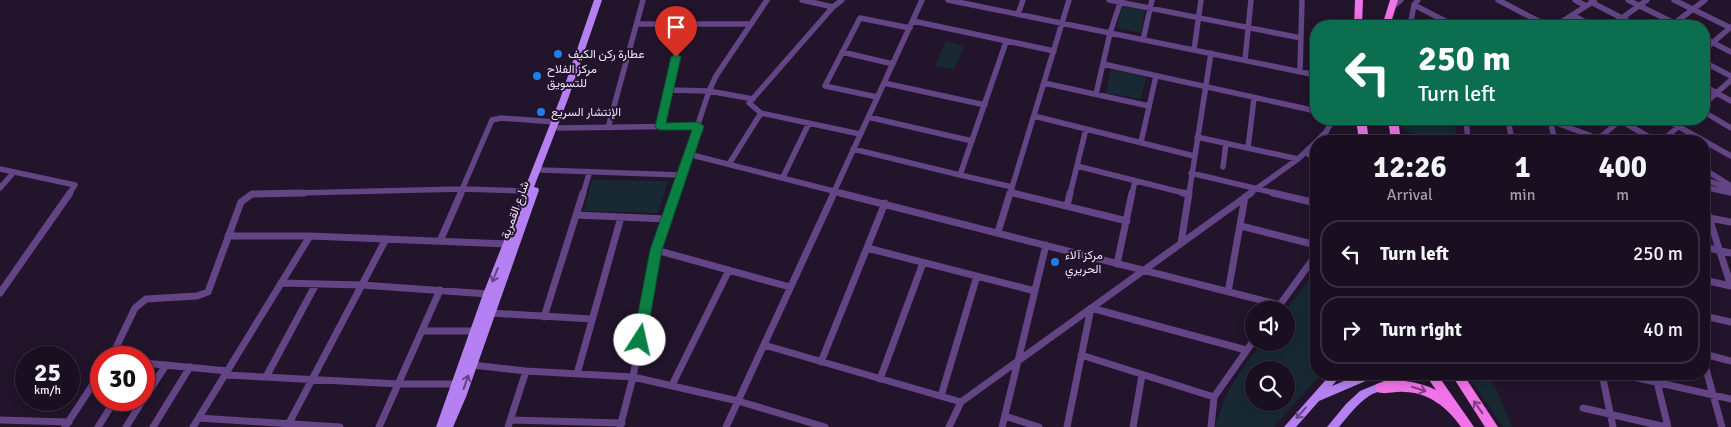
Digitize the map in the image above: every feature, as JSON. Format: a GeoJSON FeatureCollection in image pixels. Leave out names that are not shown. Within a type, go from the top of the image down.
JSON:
{"type":"FeatureCollection","features":[{"type":"Feature","properties":{"kind":"main road"},"geometry":{"type":"LineString","coordinates":[[1359,0],[1359,20]]}},
{"type":"Feature","properties":{"kind":"main road"},"geometry":{"type":"LineString","coordinates":[[1360,20],[1366,0]]}},
{"type":"Feature","properties":{"kind":"main road"},"geometry":{"type":"LineString","coordinates":[[1387,20],[1391,2]]}},
{"type":"Feature","properties":{"kind":"main road"},"geometry":{"type":"LineString","coordinates":[[1435,380],[1468,427]]}},
{"type":"Feature","properties":{"kind":"main road"},"geometry":{"type":"LineString","coordinates":[[1460,380],[1492,427]]}},
{"type":"Feature","properties":{"kind":"main road"},"geometry":{"type":"LineString","coordinates":[[1381,388],[1406,385],[1419,388],[1440,398],[1453,408]]}},
{"type":"Feature","properties":{"kind":"street"},"geometry":{"type":"LineString","coordinates":[[441,427],[488,294],[528,191],[558,125],[598,0]]}},
{"type":"Feature","properties":{"kind":"street","name":"شارع القمرية"},"geometry":{"type":"LineString","coordinates":[[448,427],[603,0]]}},
{"type":"Feature","properties":{"kind":"street"},"geometry":{"type":"LineString","coordinates":[[608,128],[643,0]]}},
{"type":"Feature","properties":{"kind":"street"},"geometry":{"type":"LineString","coordinates":[[526,371],[509,423],[621,425],[633,377],[656,250],[709,91],[716,76],[767,0]]}},
{"type":"Feature","properties":{"kind":"street"},"geometry":{"type":"LineString","coordinates":[[802,0],[833,7]]}},
{"type":"Feature","properties":{"kind":"street"},"geometry":{"type":"LineString","coordinates":[[842,0],[833,7],[749,103],[761,113],[860,134]]}},
{"type":"Feature","properties":{"kind":"street"},"geometry":{"type":"LineString","coordinates":[[726,427],[922,0]]}},
{"type":"Feature","properties":{"kind":"street"},"geometry":{"type":"LineString","coordinates":[[948,0],[973,2],[1018,14],[1310,74]]}},
{"type":"Feature","properties":{"kind":"street"},"geometry":{"type":"LineString","coordinates":[[1018,14],[1023,0]]}},
{"type":"Feature","properties":{"kind":"street"},"geometry":{"type":"LineString","coordinates":[[998,232],[1069,0]]}},
{"type":"Feature","properties":{"kind":"street"},"geometry":{"type":"LineString","coordinates":[[1109,0],[1301,38]]}},
{"type":"Feature","properties":{"kind":"street"},"geometry":{"type":"LineString","coordinates":[[1143,40],[1152,0]]}},
{"type":"Feature","properties":{"kind":"street"},"geometry":{"type":"LineString","coordinates":[[1194,50],[1201,0]]}},
{"type":"Feature","properties":{"kind":"street"},"geometry":{"type":"LineString","coordinates":[[1245,60],[1251,0]]}},
{"type":"Feature","properties":{"kind":"street"},"geometry":{"type":"LineString","coordinates":[[1300,71],[1302,0]]}},
{"type":"Feature","properties":{"kind":"street"},"geometry":{"type":"LineString","coordinates":[[1391,2],[1400,0]]}},
{"type":"Feature","properties":{"kind":"street"},"geometry":{"type":"LineString","coordinates":[[1498,0],[1536,20]]}},
{"type":"Feature","properties":{"kind":"street"},"geometry":{"type":"LineString","coordinates":[[1575,0],[1586,6]]}},
{"type":"Feature","properties":{"kind":"street"},"geometry":{"type":"LineString","coordinates":[[1628,0],[1666,20]]}},
{"type":"Feature","properties":{"kind":"street"},"geometry":{"type":"LineString","coordinates":[[1619,20],[1647,0]]}},
{"type":"Feature","properties":{"kind":"street"},"geometry":{"type":"LineString","coordinates":[[1674,0],[1731,28],[1712,43],[1731,52]]}},
{"type":"Feature","properties":{"kind":"street"},"geometry":{"type":"LineString","coordinates":[[1681,20],[1705,0]]}},
{"type":"Feature","properties":{"kind":"street"},"geometry":{"type":"LineString","coordinates":[[1096,94],[1110,33],[1120,1]]}},
{"type":"Feature","properties":{"kind":"street"},"geometry":{"type":"LineString","coordinates":[[1565,20],[1593,1],[1626,20]]}},
{"type":"Feature","properties":{"kind":"street"},"geometry":{"type":"LineString","coordinates":[[1412,20],[1416,2],[1445,20]]}},
{"type":"Feature","properties":{"kind":"street"},"geometry":{"type":"LineString","coordinates":[[1572,15],[1582,20]]}},
{"type":"Feature","properties":{"kind":"street"},"geometry":{"type":"LineString","coordinates":[[877,97],[826,86],[860,18],[911,24],[1054,51]]}},
{"type":"Feature","properties":{"kind":"street"},"geometry":{"type":"LineString","coordinates":[[637,24],[751,24]]}},
{"type":"Feature","properties":{"kind":"street"},"geometry":{"type":"LineString","coordinates":[[660,127],[683,24]]}},
{"type":"Feature","properties":{"kind":"street"},"geometry":{"type":"LineString","coordinates":[[960,175],[1006,42]]}},
{"type":"Feature","properties":{"kind":"street"},"geometry":{"type":"LineString","coordinates":[[842,52],[893,64]]}},
{"type":"Feature","properties":{"kind":"street"},"geometry":{"type":"LineString","coordinates":[[1181,243],[1211,53]]}},
{"type":"Feature","properties":{"kind":"street"},"geometry":{"type":"LineString","coordinates":[[1103,64],[1310,111]]}},
{"type":"Feature","properties":{"kind":"street"},"geometry":{"type":"LineString","coordinates":[[1710,65],[1731,76]]}},
{"type":"Feature","properties":{"kind":"street"},"geometry":{"type":"LineString","coordinates":[[1140,142],[1156,76]]}},
{"type":"Feature","properties":{"kind":"street"},"geometry":{"type":"LineString","coordinates":[[1710,98],[1731,80]]}},
{"type":"Feature","properties":{"kind":"street"},"geometry":{"type":"LineString","coordinates":[[884,83],[984,104]]}},
{"type":"Feature","properties":{"kind":"street"},"geometry":{"type":"LineString","coordinates":[[1044,83],[1149,106]]}},
{"type":"Feature","properties":{"kind":"street"},"geometry":{"type":"LineString","coordinates":[[668,90],[709,91],[753,99]]}},
{"type":"Feature","properties":{"kind":"street"},"geometry":{"type":"LineString","coordinates":[[1710,90],[1731,101]]}},
{"type":"Feature","properties":{"kind":"street"},"geometry":{"type":"LineString","coordinates":[[1248,148],[1254,98]]}},
{"type":"Feature","properties":{"kind":"street"},"geometry":{"type":"LineString","coordinates":[[729,164],[761,113]]}},
{"type":"Feature","properties":{"kind":"street"},"geometry":{"type":"LineString","coordinates":[[1034,116],[1194,156]]}},
{"type":"Feature","properties":{"kind":"street"},"geometry":{"type":"LineString","coordinates":[[1710,116],[1731,128]]}},
{"type":"Feature","properties":{"kind":"street"},"geometry":{"type":"LineString","coordinates":[[868,117],[972,141]]}},
{"type":"Feature","properties":{"kind":"street"},"geometry":{"type":"LineString","coordinates":[[440,241],[492,120],[500,118],[558,125],[608,128],[698,126]]}},
{"type":"Feature","properties":{"kind":"street"},"geometry":{"type":"LineString","coordinates":[[782,177],[809,123]]}},
{"type":"Feature","properties":{"kind":"street"},"geometry":{"type":"LineString","coordinates":[[1563,125],[1586,135]]}},
{"type":"Feature","properties":{"kind":"street"},"geometry":{"type":"LineString","coordinates":[[1603,135],[1614,125]]}},
{"type":"Feature","properties":{"kind":"street"},"geometry":{"type":"LineString","coordinates":[[1630,125],[1646,135]]}},
{"type":"Feature","properties":{"kind":"street"},"geometry":{"type":"LineString","coordinates":[[1668,135],[1678,126],[1694,135]]}},
{"type":"Feature","properties":{"kind":"street"},"geometry":{"type":"LineString","coordinates":[[1067,206],[1086,129]]}},
{"type":"Feature","properties":{"kind":"street"},"geometry":{"type":"LineString","coordinates":[[1197,137],[1298,159]]}},
{"type":"Feature","properties":{"kind":"street"},"geometry":{"type":"LineString","coordinates":[[1224,167],[1226,144]]}},
{"type":"Feature","properties":{"kind":"street"},"geometry":{"type":"LineString","coordinates":[[1710,144],[1731,156]]}},
{"type":"Feature","properties":{"kind":"street"},"geometry":{"type":"LineString","coordinates":[[853,149],[960,175],[1067,206],[1127,220]]}},
{"type":"Feature","properties":{"kind":"street"},"geometry":{"type":"LineString","coordinates":[[949,427],[961,402],[1310,152]]}},
{"type":"Feature","properties":{"kind":"street"},"geometry":{"type":"LineString","coordinates":[[688,154],[1046,244],[1258,301]]}},
{"type":"Feature","properties":{"kind":"street"},"geometry":{"type":"LineString","coordinates":[[1077,166],[1188,194]]}},
{"type":"Feature","properties":{"kind":"street"},"geometry":{"type":"LineString","coordinates":[[0,169],[75,185],[0,293]]}},
{"type":"Feature","properties":{"kind":"street"},"geometry":{"type":"LineString","coordinates":[[542,170],[589,174],[681,175]]}},
{"type":"Feature","properties":{"kind":"street"},"geometry":{"type":"LineString","coordinates":[[0,188],[14,172]]}},
{"type":"Feature","properties":{"kind":"street"},"geometry":{"type":"LineString","coordinates":[[1191,173],[1310,201]]}},
{"type":"Feature","properties":{"kind":"street"},"geometry":{"type":"LineString","coordinates":[[544,317],[589,174]]}},
{"type":"Feature","properties":{"kind":"street"},"geometry":{"type":"LineString","coordinates":[[1710,174],[1731,190]]}},
{"type":"Feature","properties":{"kind":"street"},"geometry":{"type":"LineString","coordinates":[[1117,264],[1136,181]]}},
{"type":"Feature","properties":{"kind":"street"},"geometry":{"type":"LineString","coordinates":[[1710,181],[1731,190]]}},
{"type":"Feature","properties":{"kind":"street"},"geometry":{"type":"LineString","coordinates":[[1710,188],[1731,190]]}},
{"type":"Feature","properties":{"kind":"street"},"geometry":{"type":"LineString","coordinates":[[117,346],[140,301],[197,296],[208,292],[241,202],[252,194],[462,189],[528,191]]}},
{"type":"Feature","properties":{"kind":"street"},"geometry":{"type":"LineString","coordinates":[[1228,292],[1245,197]]}},
{"type":"Feature","properties":{"kind":"street"},"geometry":{"type":"LineString","coordinates":[[821,362],[886,203]]}},
{"type":"Feature","properties":{"kind":"street"},"geometry":{"type":"LineString","coordinates":[[576,215],[666,219]]}},
{"type":"Feature","properties":{"kind":"street"},"geometry":{"type":"LineString","coordinates":[[577,374],[621,217]]}},
{"type":"Feature","properties":{"kind":"street"},"geometry":{"type":"LineString","coordinates":[[1710,218],[1731,222]]}},
{"type":"Feature","properties":{"kind":"street"},"geometry":{"type":"LineString","coordinates":[[1241,226],[1310,243]]}},
{"type":"Feature","properties":{"kind":"street"},"geometry":{"type":"LineString","coordinates":[[1710,226],[1720,250],[1731,286],[1710,281]]}},
{"type":"Feature","properties":{"kind":"street"},"geometry":{"type":"LineString","coordinates":[[228,236],[310,236],[508,244]]}},
{"type":"Feature","properties":{"kind":"street"},"geometry":{"type":"LineString","coordinates":[[193,427],[310,236]]}},
{"type":"Feature","properties":{"kind":"street"},"geometry":{"type":"LineString","coordinates":[[288,425],[386,239]]}},
{"type":"Feature","properties":{"kind":"street"},"geometry":{"type":"LineString","coordinates":[[1002,427],[1046,244]]}},
{"type":"Feature","properties":{"kind":"street"},"geometry":{"type":"LineString","coordinates":[[867,248],[1035,291]]}},
{"type":"Feature","properties":{"kind":"street"},"geometry":{"type":"LineString","coordinates":[[1710,248],[1731,253]]}},
{"type":"Feature","properties":{"kind":"street"},"geometry":{"type":"LineString","coordinates":[[656,250],[790,286]]}},
{"type":"Feature","properties":{"kind":"street"},"geometry":{"type":"LineString","coordinates":[[880,379],[923,263]]}},
{"type":"Feature","properties":{"kind":"street"},"geometry":{"type":"LineString","coordinates":[[1282,301],[1310,263]]}},
{"type":"Feature","properties":{"kind":"street"},"geometry":{"type":"LineString","coordinates":[[672,385],[729,270]]}},
{"type":"Feature","properties":{"kind":"street"},"geometry":{"type":"LineString","coordinates":[[941,396],[977,276]]}},
{"type":"Feature","properties":{"kind":"street"},"geometry":{"type":"LineString","coordinates":[[281,283],[488,294]]}},
{"type":"Feature","properties":{"kind":"street"},"geometry":{"type":"LineString","coordinates":[[266,377],[316,284]]}},
{"type":"Feature","properties":{"kind":"street"},"geometry":{"type":"LineString","coordinates":[[379,427],[440,290]]}},
{"type":"Feature","properties":{"kind":"street"},"geometry":{"type":"LineString","coordinates":[[1091,308],[1245,350]]}},
{"type":"Feature","properties":{"kind":"street"},"geometry":{"type":"LineString","coordinates":[[1067,427],[1091,308]]}},
{"type":"Feature","properties":{"kind":"street"},"geometry":{"type":"LineString","coordinates":[[490,313],[592,319]]}},
{"type":"Feature","properties":{"kind":"street"},"geometry":{"type":"LineString","coordinates":[[1710,317],[1731,322]]}},
{"type":"Feature","properties":{"kind":"street"},"geometry":{"type":"LineString","coordinates":[[422,331],[474,331]]}},
{"type":"Feature","properties":{"kind":"street"},"geometry":{"type":"LineString","coordinates":[[764,345],[961,402]]}},
{"type":"Feature","properties":{"kind":"street"},"geometry":{"type":"LineString","coordinates":[[1211,427],[1214,397],[1245,351]]}},
{"type":"Feature","properties":{"kind":"street"},"geometry":{"type":"LineString","coordinates":[[1081,356],[1214,397]]}},
{"type":"Feature","properties":{"kind":"street"},"geometry":{"type":"LineString","coordinates":[[1710,356],[1731,361]]}},
{"type":"Feature","properties":{"kind":"street"},"geometry":{"type":"LineString","coordinates":[[155,364],[266,377],[399,384],[456,384]]}},
{"type":"Feature","properties":{"kind":"street"},"geometry":{"type":"LineString","coordinates":[[155,382],[166,365]]}},
{"type":"Feature","properties":{"kind":"street"},"geometry":{"type":"LineString","coordinates":[[472,365],[526,371],[633,377],[738,400],[801,424],[825,427]]}},
{"type":"Feature","properties":{"kind":"street"},"geometry":{"type":"LineString","coordinates":[[153,427],[190,367]]}},
{"type":"Feature","properties":{"kind":"street"},"geometry":{"type":"LineString","coordinates":[[1132,427],[1142,374]]}},
{"type":"Feature","properties":{"kind":"street"},"geometry":{"type":"LineString","coordinates":[[1289,427],[1332,380]]}},
{"type":"Feature","properties":{"kind":"street"},"geometry":{"type":"LineString","coordinates":[[1315,398],[1357,380]]}},
{"type":"Feature","properties":{"kind":"street"},"geometry":{"type":"LineString","coordinates":[[1332,427],[1368,391],[1381,388],[1396,380]]}},
{"type":"Feature","properties":{"kind":"street"},"geometry":{"type":"LineString","coordinates":[[1603,380],[1613,427]]}},
{"type":"Feature","properties":{"kind":"street"},"geometry":{"type":"LineString","coordinates":[[1648,380],[1731,399]]}},
{"type":"Feature","properties":{"kind":"street"},"geometry":{"type":"LineString","coordinates":[[1709,380],[1722,427]]}},
{"type":"Feature","properties":{"kind":"street"},"geometry":{"type":"LineString","coordinates":[[1583,408],[1667,427],[1657,382]]}},
{"type":"Feature","properties":{"kind":"street"},"geometry":{"type":"LineString","coordinates":[[0,420],[39,424],[67,424],[90,389]]}},
{"type":"Feature","properties":{"kind":"street"},"geometry":{"type":"LineString","coordinates":[[98,427],[108,411]]}},
{"type":"Feature","properties":{"kind":"street"},"geometry":{"type":"LineString","coordinates":[[126,427],[137,411]]}},
{"type":"Feature","properties":{"kind":"street"},"geometry":{"type":"LineString","coordinates":[[1005,416],[1039,427]]}},
{"type":"Feature","properties":{"kind":"street"},"geometry":{"type":"LineString","coordinates":[[199,418],[246,424],[340,427]]}},
{"type":"Feature","properties":{"kind":"street"},"geometry":{"type":"LineString","coordinates":[[8,427],[13,420]]}},
{"type":"Feature","properties":{"kind":"shaded area"},"geometry":{"type":"Polygon","coordinates":[[[1122,5],[1145,10],[1141,33],[1117,28],[1122,5]]]}},
{"type":"Feature","properties":{"kind":"shaded area"},"geometry":{"type":"Polygon","coordinates":[[[946,41],[964,46],[954,70],[935,65],[946,41]]]}},
{"type":"Feature","properties":{"kind":"shaded area"},"geometry":{"type":"Polygon","coordinates":[[[1111,69],[1146,77],[1141,99],[1106,93],[1111,69]]]}},
{"type":"Feature","properties":{"kind":"shaded area"},"geometry":{"type":"Polygon","coordinates":[[[1401,125],[1455,125],[1456,135],[1415,135],[1403,129],[1401,125]]]}},
{"type":"Feature","properties":{"kind":"shaded area"},"geometry":{"type":"Polygon","coordinates":[[[592,180],[668,181],[658,213],[584,211],[592,180]]]}},
{"type":"Feature","properties":{"kind":"shaded area"},"geometry":{"type":"Polygon","coordinates":[[[1310,278],[1310,380],[1316,380],[1295,403],[1295,361],[1248,361],[1256,351],[1295,351],[1295,301],[1293,301],[1310,278]]]}},
{"type":"Feature","properties":{"kind":"shaded area"},"geometry":{"type":"Polygon","coordinates":[[[1245,366],[1245,411],[1288,411],[1274,427],[1215,427],[1234,382],[1245,366]]]}},
{"type":"Feature","properties":{"kind":"shaded area"},"geometry":{"type":"Polygon","coordinates":[[[1471,380],[1492,380],[1512,427],[1503,427],[1471,380]]]}},
{"type":"Feature","properties":{"kind":"place","name":"عطارة ركن الكيف"},"geometry":{"type":"Point","coordinates":[558,54]}},
{"type":"Feature","properties":{"kind":"place","name":"مركز الفلاح للتسويق"},"geometry":{"type":"Point","coordinates":[537,76]}},
{"type":"Feature","properties":{"kind":"place","name":"الإنتشار السريع"},"geometry":{"type":"Point","coordinates":[541,112]}},
{"type":"Feature","properties":{"kind":"place","name":"مركز آلاء الحريري"},"geometry":{"type":"Point","coordinates":[1055,262]}},
{"type":"Feature","properties":{"kind":"route"},"geometry":{"type":"LineString","coordinates":[[640,340],[656,250],[698,126],[660,127],[676,57]]}}]}
